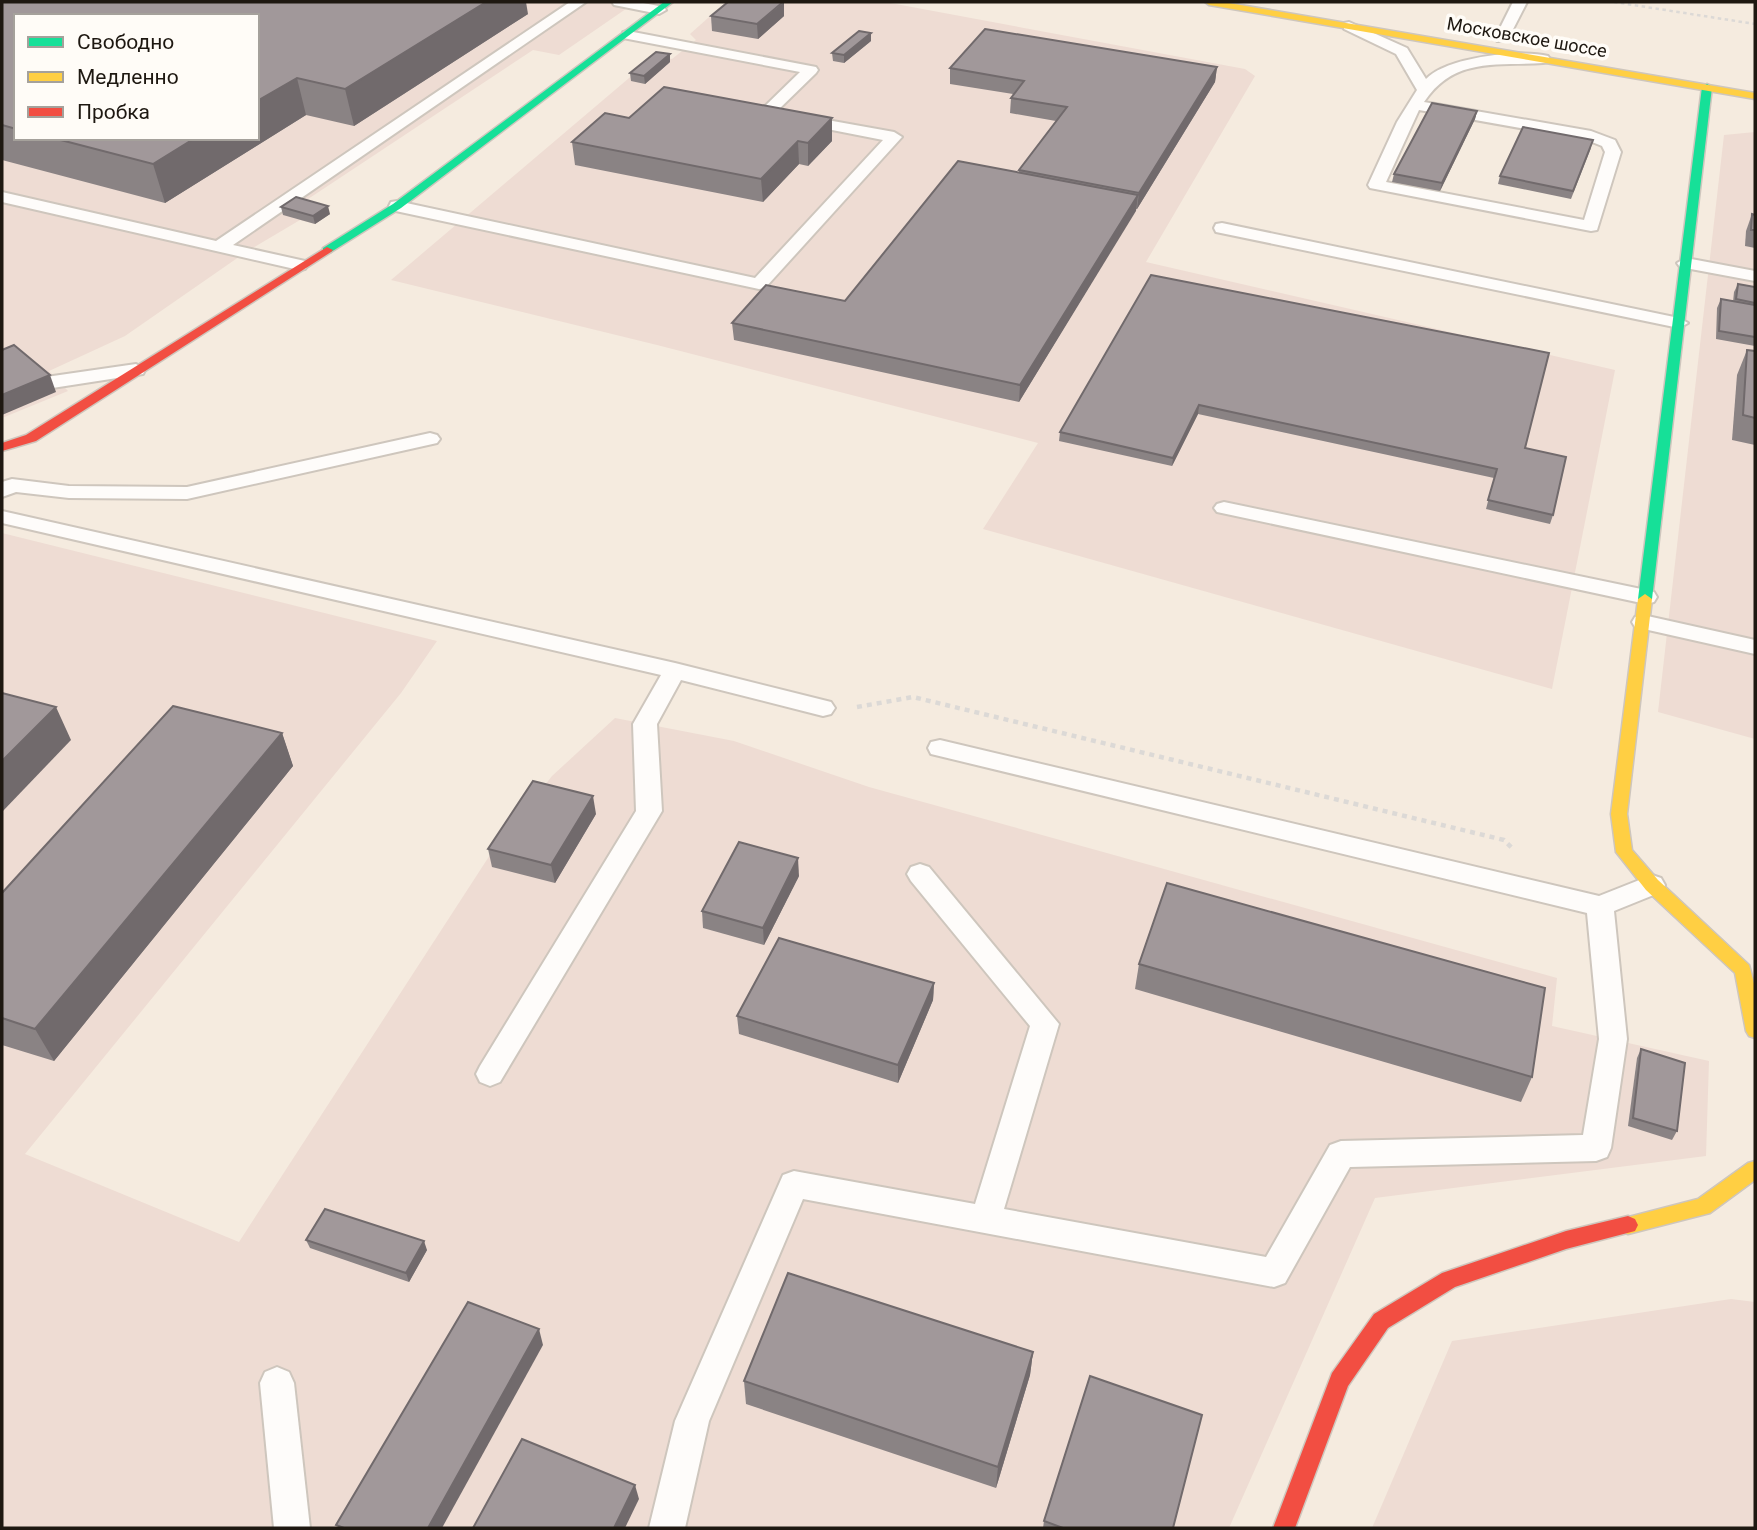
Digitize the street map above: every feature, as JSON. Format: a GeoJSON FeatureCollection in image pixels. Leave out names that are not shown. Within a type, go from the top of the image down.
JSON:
{"type":"FeatureCollection","features":[{"type":"Feature","properties":{"kind":"main road","name":"Московское шоссе"},"geometry":{"type":"LineString","coordinates":[[1209,2],[1755,96]]}},
{"type":"Feature","properties":{"kind":"main road","name":"Московское шоссе"},"geometry":{"type":"LineString","coordinates":[[1292,2],[1755,80]]}},
{"type":"Feature","properties":{"kind":"main road"},"geometry":{"type":"LineString","coordinates":[[2,447],[31,438],[299,265],[397,206],[664,6]]}},
{"type":"Feature","properties":{"kind":"main road"},"geometry":{"type":"LineString","coordinates":[[1707,87],[1619,814],[1625,852],[1652,885],[1749,971],[1755,1031]]}},
{"type":"Feature","properties":{"kind":"main road"},"geometry":{"type":"LineString","coordinates":[[1284,1528],[1340,1380],[1381,1321],[1449,1280],[1566,1240],[1703,1207],[1755,1169]]}},
{"type":"Feature","properties":{"kind":"lane"},"geometry":{"type":"LineString","coordinates":[[220,246],[579,2]]}},
{"type":"Feature","properties":{"kind":"lane"},"geometry":{"type":"LineString","coordinates":[[619,2],[664,6]]}},
{"type":"Feature","properties":{"kind":"lane"},"geometry":{"type":"LineString","coordinates":[[1502,38],[1520,2]]}},
{"type":"Feature","properties":{"kind":"lane"},"geometry":{"type":"LineString","coordinates":[[1349,26],[1402,51],[1424,89]]}},
{"type":"Feature","properties":{"kind":"lane"},"geometry":{"type":"LineString","coordinates":[[397,206],[760,284],[894,137],[766,113],[811,70],[628,35]]}},
{"type":"Feature","properties":{"kind":"lane"},"geometry":{"type":"LineString","coordinates":[[1415,105],[1591,136],[1609,143],[1613,152],[1591,226],[1376,185],[1415,105],[1424,89],[1446,70],[1473,64],[1543,59]]}},
{"type":"Feature","properties":{"kind":"lane"},"geometry":{"type":"LineString","coordinates":[[2,197],[299,265]]}},
{"type":"Feature","properties":{"kind":"lane"},"geometry":{"type":"LineString","coordinates":[[1222,228],[1679,323]]}},
{"type":"Feature","properties":{"kind":"lane"},"geometry":{"type":"LineString","coordinates":[[1686,263],[1755,275]]}},
{"type":"Feature","properties":{"kind":"lane"},"geometry":{"type":"LineString","coordinates":[[46,383],[136,370]]}},
{"type":"Feature","properties":{"kind":"lane"},"geometry":{"type":"LineString","coordinates":[[2,491],[12,485],[69,492],[187,493],[430,439]]}},
{"type":"Feature","properties":{"kind":"lane"},"geometry":{"type":"LineString","coordinates":[[1224,508],[1646,597]]}},
{"type":"Feature","properties":{"kind":"lane"},"geometry":{"type":"LineString","coordinates":[[2,517],[675,671],[823,708]]}},
{"type":"Feature","properties":{"kind":"lane"},"geometry":{"type":"LineString","coordinates":[[1643,622],[1755,647]]}},
{"type":"Feature","properties":{"kind":"lane"},"geometry":{"type":"LineString","coordinates":[[490,1074],[649,811],[645,724],[675,671]]}},
{"type":"Feature","properties":{"kind":"lane"},"geometry":{"type":"LineString","coordinates":[[940,748],[1600,906],[1652,885]]}},
{"type":"Feature","properties":{"kind":"lane"},"geometry":{"type":"LineString","coordinates":[[920,874],[1045,1024],[985,1220]]}},
{"type":"Feature","properties":{"kind":"lane"},"geometry":{"type":"LineString","coordinates":[[667,1528],[692,1421],[794,1184],[1274,1273],[1341,1154],[1596,1148],[1613,1039],[1600,906]]}},
{"type":"Feature","properties":{"kind":"lane"},"geometry":{"type":"LineString","coordinates":[[277,1383],[292,1528]]}},
{"type":"Feature","properties":{"kind":"path"},"geometry":{"type":"LineString","coordinates":[[1614,2],[1755,24]]}},
{"type":"Feature","properties":{"kind":"path"},"geometry":{"type":"LineString","coordinates":[[823,708],[871,705],[913,697],[1504,840],[1511,845],[1512,866],[1507,883]]}},
{"type":"Feature","properties":{"kind":"shaded area"},"geometry":{"type":"Polygon","coordinates":[[[2,2],[636,2],[559,55],[533,50],[299,205],[330,214],[315,224],[300,220],[246,252],[125,336],[49,371],[68,391],[2,418],[2,2]]]}},
{"type":"Feature","properties":{"kind":"shaded area"},"geometry":{"type":"Polygon","coordinates":[[[726,2],[885,2],[1245,69],[1255,76],[1146,262],[1615,370],[1552,689],[983,529],[1038,443],[391,280],[655,56],[672,59],[696,40],[690,34],[726,2]]]}},
{"type":"Feature","properties":{"kind":"shaded area"},"geometry":{"type":"Polygon","coordinates":[[[1755,132],[1755,739],[1658,712],[1724,135],[1755,132]]]}},
{"type":"Feature","properties":{"kind":"shaded area"},"geometry":{"type":"Polygon","coordinates":[[[2,533],[437,641],[401,693],[25,1154],[239,1242],[488,858],[552,776],[615,718],[734,741],[869,787],[1557,978],[1552,1026],[1709,1061],[1706,1156],[1375,1198],[1229,1528],[2,1528],[2,533]]]}},
{"type":"Feature","properties":{"kind":"shaded area"},"geometry":{"type":"Polygon","coordinates":[[[1731,1299],[1755,1302],[1755,1528],[1372,1528],[1452,1341],[1731,1299]]]}},
{"type":"Feature","properties":{"kind":"building"},"geometry":{"type":"Polygon","coordinates":[[[2,2],[486,2],[345,89],[297,78],[259,100],[259,14],[14,14],[14,128],[2,125],[2,2]]]}},
{"type":"Feature","properties":{"kind":"building"},"geometry":{"type":"Polygon","coordinates":[[[728,2],[783,2],[757,24],[711,16],[728,2]]]}},
{"type":"Feature","properties":{"kind":"building"},"geometry":{"type":"Polygon","coordinates":[[[985,29],[1217,67],[1139,193],[1019,170],[1067,107],[1011,98],[1024,81],[950,68],[985,29]]]}},
{"type":"Feature","properties":{"kind":"building"},"geometry":{"type":"Polygon","coordinates":[[[859,31],[871,33],[844,55],[832,53],[859,31]]]}},
{"type":"Feature","properties":{"kind":"building"},"geometry":{"type":"Polygon","coordinates":[[[656,52],[670,54],[644,76],[630,73],[656,52]]]}},
{"type":"Feature","properties":{"kind":"building"},"geometry":{"type":"Polygon","coordinates":[[[664,87],[832,118],[808,143],[798,141],[761,179],[572,142],[605,113],[629,118],[664,87]]]}},
{"type":"Feature","properties":{"kind":"building"},"geometry":{"type":"Polygon","coordinates":[[[1432,103],[1477,111],[1442,183],[1394,174],[1432,103]]]}},
{"type":"Feature","properties":{"kind":"building"},"geometry":{"type":"Polygon","coordinates":[[[1523,127],[1593,140],[1573,191],[1500,176],[1523,127]]]}},
{"type":"Feature","properties":{"kind":"building"},"geometry":{"type":"Polygon","coordinates":[[[61,140],[192,140],[153,164],[61,140]]]}},
{"type":"Feature","properties":{"kind":"building"},"geometry":{"type":"Polygon","coordinates":[[[958,161],[1138,195],[1020,385],[732,323],[766,285],[845,301],[958,161]]]}},
{"type":"Feature","properties":{"kind":"building"},"geometry":{"type":"Polygon","coordinates":[[[296,197],[328,206],[313,216],[281,207],[296,197]]]}},
{"type":"Feature","properties":{"kind":"building"},"geometry":{"type":"Polygon","coordinates":[[[1752,214],[1755,215],[1755,230],[1751,230],[1752,214]]]}},
{"type":"Feature","properties":{"kind":"building"},"geometry":{"type":"Polygon","coordinates":[[[1151,275],[1549,353],[1525,448],[1566,457],[1553,515],[1488,500],[1497,469],[1199,405],[1173,458],[1060,432],[1151,275]]]}},
{"type":"Feature","properties":{"kind":"building"},"geometry":{"type":"Polygon","coordinates":[[[1738,284],[1755,287],[1755,303],[1736,299],[1738,284]]]}},
{"type":"Feature","properties":{"kind":"building"},"geometry":{"type":"Polygon","coordinates":[[[1721,299],[1755,305],[1755,337],[1719,331],[1721,299]]]}},
{"type":"Feature","properties":{"kind":"building"},"geometry":{"type":"Polygon","coordinates":[[[14,345],[50,375],[2,395],[2,350],[14,345]]]}},
{"type":"Feature","properties":{"kind":"building"},"geometry":{"type":"Polygon","coordinates":[[[1747,350],[1755,351],[1755,418],[1743,415],[1747,350]]]}},
{"type":"Feature","properties":{"kind":"building"},"geometry":{"type":"Polygon","coordinates":[[[2,693],[56,707],[2,761],[2,693]]]}},
{"type":"Feature","properties":{"kind":"building"},"geometry":{"type":"Polygon","coordinates":[[[173,706],[282,733],[35,1029],[2,1018],[2,893],[173,706]]]}},
{"type":"Feature","properties":{"kind":"building"},"geometry":{"type":"Polygon","coordinates":[[[533,781],[593,796],[551,865],[488,849],[533,781]]]}},
{"type":"Feature","properties":{"kind":"building"},"geometry":{"type":"Polygon","coordinates":[[[739,842],[798,858],[763,928],[702,911],[739,842]]]}},
{"type":"Feature","properties":{"kind":"building"},"geometry":{"type":"Polygon","coordinates":[[[1167,883],[1545,988],[1532,1077],[1139,964],[1167,883]]]}},
{"type":"Feature","properties":{"kind":"building"},"geometry":{"type":"Polygon","coordinates":[[[779,938],[934,983],[898,1065],[737,1016],[779,938]]]}},
{"type":"Feature","properties":{"kind":"building"},"geometry":{"type":"Polygon","coordinates":[[[1641,1049],[1685,1063],[1677,1131],[1633,1118],[1641,1049]]]}},
{"type":"Feature","properties":{"kind":"building"},"geometry":{"type":"Polygon","coordinates":[[[325,1209],[424,1241],[406,1273],[306,1240],[325,1209]]]}},
{"type":"Feature","properties":{"kind":"building"},"geometry":{"type":"Polygon","coordinates":[[[788,1273],[1033,1352],[998,1467],[744,1381],[788,1273]]]}},
{"type":"Feature","properties":{"kind":"building"},"geometry":{"type":"Polygon","coordinates":[[[468,1302],[539,1329],[428,1528],[344,1528],[336,1525],[468,1302]]]}},
{"type":"Feature","properties":{"kind":"building"},"geometry":{"type":"Polygon","coordinates":[[[1090,1376],[1202,1415],[1173,1528],[1063,1528],[1044,1521],[1090,1376]]]}},
{"type":"Feature","properties":{"kind":"building"},"geometry":{"type":"Polygon","coordinates":[[[522,1439],[635,1485],[614,1528],[473,1528],[522,1439]]]}},
{"type":"Feature","properties":{"kind":"traffic: fast"},"geometry":{"type":"LineString","coordinates":[[327,250],[397,206],[669,2]]}},
{"type":"Feature","properties":{"kind":"traffic: fast"},"geometry":{"type":"LineString","coordinates":[[1645,599],[1707,87]]}},
{"type":"Feature","properties":{"kind":"traffic: slow"},"geometry":{"type":"LineString","coordinates":[[1209,2],[1755,96]]}},
{"type":"Feature","properties":{"kind":"traffic: slow"},"geometry":{"type":"LineString","coordinates":[[1645,599],[1619,814],[1624,852],[1652,885],[1743,970],[1755,1031]]}},
{"type":"Feature","properties":{"kind":"traffic: slow"},"geometry":{"type":"LineString","coordinates":[[1628,1225],[1703,1207],[1755,1169]]}},
{"type":"Feature","properties":{"kind":"traffic: jam"},"geometry":{"type":"LineString","coordinates":[[2,447],[31,438],[327,250]]}},
{"type":"Feature","properties":{"kind":"traffic: jam"},"geometry":{"type":"LineString","coordinates":[[1284,1528],[1340,1380],[1381,1321],[1449,1280],[1566,1240],[1628,1225]]}}]}
